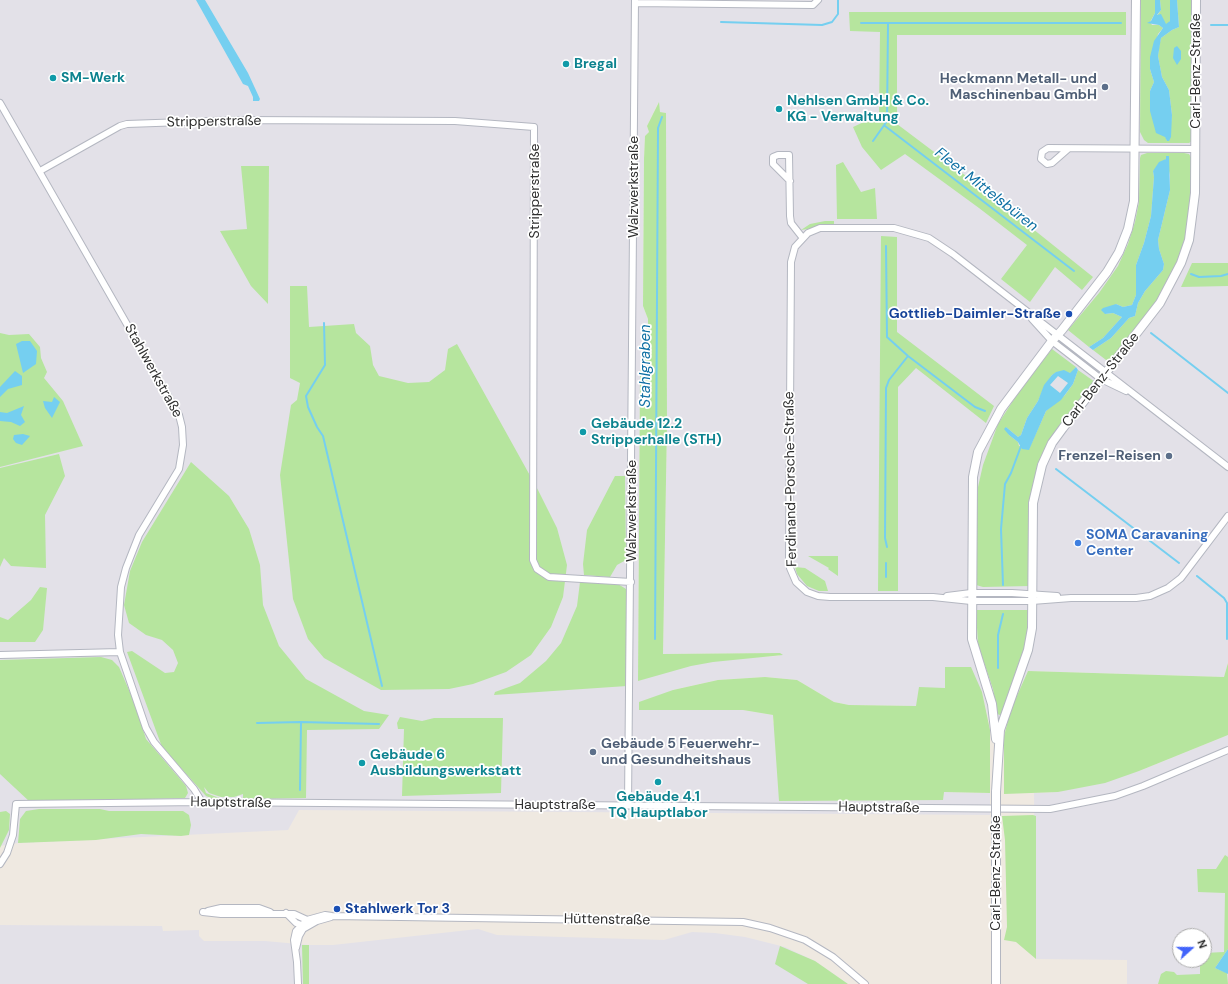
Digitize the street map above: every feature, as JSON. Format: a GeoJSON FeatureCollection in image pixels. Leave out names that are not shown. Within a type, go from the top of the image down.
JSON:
{"type":"FeatureCollection","features":[{"type":"Feature","properties":{"kind":"street"},"geometry":{"type":"LineString","coordinates":[[635,1],[813,5],[818,0]]}},
{"type":"Feature","properties":{"kind":"street","name":"Carl-Benz-Straße"},"geometry":{"type":"LineString","coordinates":[[997,762],[992,704],[972,639],[971,597],[973,478],[978,452],[987,433],[1007,399],[1108,272],[1119,252],[1128,229],[1134,201],[1136,0]]}},
{"type":"Feature","properties":{"kind":"street","name":"Carl-Benz-Straße"},"geometry":{"type":"LineString","coordinates":[[996,984],[997,762],[1000,730],[1028,650],[1032,628],[1033,503],[1042,465],[1052,443],[1160,303],[1181,263],[1189,240],[1193,211],[1195,149],[1196,0]]}},
{"type":"Feature","properties":{"kind":"street","name":"Walzwerkstraße"},"geometry":{"type":"LineString","coordinates":[[628,805],[635,1]]}},
{"type":"Feature","properties":{"kind":"street","name":"Stahlwerkstraße"},"geometry":{"type":"LineString","coordinates":[[0,103],[179,415],[182,427],[183,445],[179,469],[139,535],[126,568],[120,600],[120,652],[146,728],[154,742],[194,789],[202,802]]}},
{"type":"Feature","properties":{"kind":"street","name":"Stripperstraße"},"geometry":{"type":"LineString","coordinates":[[40,171],[120,126],[127,124],[241,120],[455,121],[534,127],[533,560],[537,569],[549,577],[631,582]]}},
{"type":"Feature","properties":{"kind":"street"},"geometry":{"type":"LineString","coordinates":[[1068,149],[1195,149]]}},
{"type":"Feature","properties":{"kind":"street"},"geometry":{"type":"LineString","coordinates":[[790,181],[791,223],[802,237],[820,228],[894,228],[929,238],[953,254],[1024,310],[1054,338],[1104,376],[1134,395],[1228,467]]}},
{"type":"Feature","properties":{"kind":"street","name":"Ferdinand-Porsche-Straße"},"geometry":{"type":"LineString","coordinates":[[802,237],[795,248],[791,262],[789,560],[791,573],[806,592],[818,596],[1071,598],[1136,598],[1150,596],[1168,588],[1187,572],[1228,516]]}},
{"type":"Feature","properties":{"kind":"street"},"geometry":{"type":"LineString","coordinates":[[0,655],[120,652]]}},
{"type":"Feature","properties":{"kind":"street","name":"Hauptstraße"},"geometry":{"type":"LineString","coordinates":[[0,864],[7,853],[13,835],[16,804],[202,802],[1050,809],[1115,796],[1143,786],[1228,750]]}},
{"type":"Feature","properties":{"kind":"street"},"geometry":{"type":"LineString","coordinates":[[203,912],[221,908],[260,908],[273,913],[294,914],[307,920]]}},
{"type":"Feature","properties":{"kind":"street"},"geometry":{"type":"LineString","coordinates":[[286,913],[300,926],[307,926]]}},
{"type":"Feature","properties":{"kind":"street","name":"Hüttenstraße"},"geometry":{"type":"LineString","coordinates":[[300,926],[307,920],[325,915],[743,922],[770,928],[805,940],[833,957],[865,984]]}},
{"type":"Feature","properties":{"kind":"street","name":"Hüttenstraße"},"geometry":{"type":"LineString","coordinates":[[307,926],[332,916]]}},
{"type":"Feature","properties":{"kind":"street"},"geometry":{"type":"LineString","coordinates":[[298,984],[294,936],[300,926]]}},
{"type":"Feature","properties":{"kind":"street"},"geometry":{"type":"LineString","coordinates":[[295,949],[299,936],[307,926]]}},
{"type":"Feature","properties":{"kind":"shaded area"},"geometry":{"type":"Polygon","coordinates":[[[0,0],[1228,0],[1228,663],[1224,677],[1028,671],[1011,709],[1008,720],[989,722],[982,692],[945,688],[916,706],[849,705],[834,702],[797,680],[765,677],[718,680],[673,690],[694,710],[743,710],[773,715],[773,723],[943,800],[943,792],[990,793],[990,815],[299,810],[288,830],[18,843],[0,846],[0,0]],[[658,103],[647,126],[649,132],[645,136],[644,159],[643,306],[648,319],[648,341],[641,362],[640,376],[638,672],[736,658],[779,656],[780,653],[663,654],[667,423],[666,113],[660,112],[658,103]]]}},
{"type":"Feature","properties":{"kind":"shaded area"},"geometry":{"type":"Polygon","coordinates":[[[1228,735],[1228,984],[1127,984],[1127,960],[1036,959],[1034,793],[1058,792],[1139,771],[1228,735]]]}},
{"type":"Feature","properties":{"kind":"shaded area"},"geometry":{"type":"Polygon","coordinates":[[[0,925],[162,926],[163,931],[199,930],[199,936],[204,941],[265,941],[309,945],[333,945],[478,929],[497,935],[664,940],[692,932],[715,933],[745,937],[785,947],[815,961],[848,984],[0,984],[0,925]]]}},
{"type":"Feature","properties":{"kind":"green space"},"geometry":{"type":"Polygon","coordinates":[[[1141,0],[1155,0],[1155,13],[1150,22],[1152,25],[1159,25],[1163,28],[1158,34],[1150,69],[1154,82],[1150,91],[1167,141],[1169,139],[1172,115],[1169,90],[1162,77],[1158,56],[1159,47],[1161,38],[1179,27],[1177,0],[1194,0],[1192,141],[1189,143],[1148,143],[1144,140],[1140,132],[1141,0]]]}},
{"type":"Feature","properties":{"kind":"green space"},"geometry":{"type":"Polygon","coordinates":[[[1160,0],[1170,0],[1171,15],[1168,24],[1165,24],[1161,15],[1157,16],[1161,10],[1160,0]]]}},
{"type":"Feature","properties":{"kind":"green space"},"geometry":{"type":"Polygon","coordinates":[[[849,12],[1126,12],[1126,35],[897,35],[897,124],[978,185],[1093,277],[1082,290],[1055,267],[1030,302],[1001,279],[1027,245],[905,154],[881,170],[862,147],[853,127],[879,115],[880,32],[850,31],[849,12]]]}},
{"type":"Feature","properties":{"kind":"green space"},"geometry":{"type":"Polygon","coordinates":[[[659,102],[660,112],[666,113],[667,423],[663,654],[780,653],[783,655],[713,662],[691,666],[638,681],[640,376],[641,362],[648,341],[648,319],[643,306],[644,159],[645,136],[649,132],[647,126],[659,102]]]}},
{"type":"Feature","properties":{"kind":"green space"},"geometry":{"type":"Polygon","coordinates":[[[1147,153],[1184,153],[1189,154],[1192,159],[1192,191],[1186,234],[1180,257],[1156,303],[1110,363],[1093,350],[1111,338],[1129,318],[1135,316],[1138,303],[1145,291],[1163,270],[1164,264],[1159,249],[1158,240],[1170,190],[1170,175],[1166,159],[1153,171],[1154,177],[1151,216],[1144,243],[1136,265],[1136,295],[1132,305],[1123,307],[1116,304],[1105,314],[1113,313],[1122,317],[1103,338],[1089,347],[1068,330],[1099,293],[1118,266],[1128,244],[1139,202],[1140,158],[1141,155],[1147,153]]]}},
{"type":"Feature","properties":{"kind":"green space"},"geometry":{"type":"Polygon","coordinates":[[[843,162],[861,192],[875,188],[877,219],[837,219],[836,165],[843,162]]]}},
{"type":"Feature","properties":{"kind":"green space"},"geometry":{"type":"Polygon","coordinates":[[[241,166],[269,166],[268,304],[251,286],[220,231],[247,229],[241,166]]]}},
{"type":"Feature","properties":{"kind":"green space"},"geometry":{"type":"Polygon","coordinates":[[[834,221],[834,225],[801,230],[810,224],[834,221]]]}},
{"type":"Feature","properties":{"kind":"green space"},"geometry":{"type":"Polygon","coordinates":[[[881,236],[897,237],[897,332],[994,406],[986,423],[916,368],[898,387],[898,591],[878,591],[881,236]]]}},
{"type":"Feature","properties":{"kind":"green space"},"geometry":{"type":"Polygon","coordinates":[[[1192,263],[1228,263],[1228,286],[1181,287],[1192,263]]]}},
{"type":"Feature","properties":{"kind":"green space"},"geometry":{"type":"Polygon","coordinates":[[[290,286],[307,286],[309,327],[354,324],[356,333],[370,346],[373,365],[379,376],[408,383],[429,382],[445,370],[448,349],[457,344],[538,490],[557,528],[567,565],[563,597],[551,627],[531,655],[506,672],[473,684],[449,689],[381,690],[324,658],[308,639],[293,599],[280,475],[291,405],[297,400],[300,383],[290,378],[290,286]]]}},
{"type":"Feature","properties":{"kind":"green space"},"geometry":{"type":"Polygon","coordinates":[[[0,333],[9,335],[29,334],[40,347],[41,358],[47,372],[44,378],[63,401],[83,446],[0,467],[0,333]]]}},
{"type":"Feature","properties":{"kind":"green space"},"geometry":{"type":"Polygon","coordinates":[[[1052,349],[1076,367],[1071,373],[1057,372],[1052,375],[1027,418],[1021,435],[1018,437],[1006,427],[1009,435],[1018,442],[1019,446],[1029,449],[1046,411],[1065,395],[1073,384],[1078,370],[1095,382],[1038,468],[1030,586],[983,587],[976,585],[976,512],[978,487],[983,465],[998,424],[1022,387],[1052,349]]]}},
{"type":"Feature","properties":{"kind":"green space"},"geometry":{"type":"Polygon","coordinates":[[[59,454],[65,476],[45,515],[46,568],[11,566],[4,558],[0,567],[0,468],[59,454]]]}},
{"type":"Feature","properties":{"kind":"green space"},"geometry":{"type":"Polygon","coordinates":[[[191,462],[229,496],[249,529],[260,565],[263,605],[279,646],[306,679],[364,711],[389,715],[379,729],[307,730],[306,798],[243,799],[243,794],[234,797],[221,797],[209,793],[204,787],[206,793],[222,799],[216,800],[206,796],[162,747],[127,652],[132,651],[165,673],[174,672],[178,663],[173,650],[162,640],[146,635],[129,623],[124,605],[130,571],[142,542],[191,462]]]}},
{"type":"Feature","properties":{"kind":"green space"},"geometry":{"type":"Polygon","coordinates":[[[615,476],[625,476],[626,560],[617,565],[610,577],[584,575],[583,564],[587,530],[615,476]]]}},
{"type":"Feature","properties":{"kind":"green space"},"geometry":{"type":"Polygon","coordinates":[[[808,556],[838,556],[838,576],[828,569],[829,568],[808,556]]]}},
{"type":"Feature","properties":{"kind":"green space"},"geometry":{"type":"Polygon","coordinates":[[[795,567],[805,568],[825,581],[828,591],[819,591],[807,586],[797,574],[795,567]]]}},
{"type":"Feature","properties":{"kind":"green space"},"geometry":{"type":"Polygon","coordinates":[[[580,582],[618,584],[626,589],[627,686],[494,695],[495,692],[520,683],[546,661],[561,643],[577,606],[580,582]]]}},
{"type":"Feature","properties":{"kind":"green space"},"geometry":{"type":"Polygon","coordinates":[[[40,587],[47,588],[43,630],[35,642],[0,642],[0,617],[8,620],[31,600],[40,587]]]}},
{"type":"Feature","properties":{"kind":"green space"},"geometry":{"type":"Polygon","coordinates":[[[976,610],[1030,610],[1027,648],[1002,714],[1000,715],[997,714],[993,689],[978,645],[976,610]]]}},
{"type":"Feature","properties":{"kind":"green space"},"geometry":{"type":"Polygon","coordinates":[[[101,657],[112,660],[119,667],[135,704],[146,739],[186,786],[188,793],[185,798],[30,802],[0,774],[0,660],[101,657]]]}},
{"type":"Feature","properties":{"kind":"green space"},"geometry":{"type":"Polygon","coordinates":[[[1228,663],[1228,735],[1105,783],[1058,792],[1004,794],[1004,736],[1011,709],[1028,671],[1224,677],[1228,663]]]}},
{"type":"Feature","properties":{"kind":"green space"},"geometry":{"type":"Polygon","coordinates":[[[945,667],[971,667],[982,692],[990,730],[990,793],[944,792],[943,800],[779,801],[773,715],[743,710],[639,710],[639,702],[673,690],[718,680],[765,677],[797,680],[834,702],[849,705],[916,706],[919,687],[945,688],[945,667]]]}},
{"type":"Feature","properties":{"kind":"green space"},"geometry":{"type":"Polygon","coordinates":[[[400,717],[422,721],[434,718],[503,718],[501,793],[402,796],[404,729],[398,729],[397,723],[400,717]]]}},
{"type":"Feature","properties":{"kind":"green space"},"geometry":{"type":"Polygon","coordinates":[[[39,809],[183,811],[189,815],[191,825],[189,835],[181,836],[141,834],[96,840],[18,843],[20,819],[26,811],[39,809]]]}},
{"type":"Feature","properties":{"kind":"green space"},"geometry":{"type":"Polygon","coordinates":[[[6,811],[10,814],[9,830],[0,848],[0,812],[6,811]]]}},
{"type":"Feature","properties":{"kind":"green space"},"geometry":{"type":"Polygon","coordinates":[[[1002,816],[1036,816],[1036,959],[1016,942],[1004,940],[1007,927],[1005,840],[1002,816]]]}},
{"type":"Feature","properties":{"kind":"green space"},"geometry":{"type":"Polygon","coordinates":[[[1225,855],[1228,857],[1228,949],[1215,968],[1227,973],[1228,984],[1158,984],[1161,974],[1166,971],[1174,972],[1177,975],[1200,974],[1200,968],[1212,968],[1212,953],[1224,952],[1225,893],[1198,892],[1197,869],[1216,869],[1225,855]]]}},
{"type":"Feature","properties":{"kind":"green space"},"geometry":{"type":"Polygon","coordinates":[[[302,945],[309,945],[309,984],[303,984],[302,945]]]}},
{"type":"Feature","properties":{"kind":"green space"},"geometry":{"type":"Polygon","coordinates":[[[780,946],[815,961],[848,984],[808,984],[775,964],[780,946]]]}},
{"type":"Feature","properties":{"kind":"water"},"geometry":{"type":"Polygon","coordinates":[[[196,0],[205,0],[248,73],[260,99],[259,101],[253,101],[253,97],[248,86],[243,84],[196,0]]]}},
{"type":"Feature","properties":{"kind":"water"},"geometry":{"type":"Polygon","coordinates":[[[1155,0],[1160,0],[1161,10],[1157,15],[1161,14],[1166,24],[1170,21],[1170,0],[1177,0],[1179,27],[1161,38],[1158,56],[1162,77],[1169,90],[1172,115],[1171,137],[1169,141],[1167,141],[1165,137],[1156,133],[1150,111],[1150,91],[1154,82],[1150,69],[1150,57],[1154,41],[1163,28],[1159,25],[1147,23],[1151,21],[1155,13],[1155,0]]]}},
{"type":"Feature","properties":{"kind":"water"},"geometry":{"type":"Polygon","coordinates":[[[1177,46],[1181,51],[1181,59],[1177,65],[1173,58],[1174,48],[1177,46]]]}},
{"type":"Feature","properties":{"kind":"water"},"geometry":{"type":"Polygon","coordinates":[[[1166,156],[1169,156],[1170,190],[1158,240],[1159,249],[1164,264],[1163,270],[1145,291],[1138,303],[1135,316],[1129,318],[1111,338],[1093,350],[1089,347],[1103,338],[1122,317],[1113,313],[1105,314],[1101,310],[1116,304],[1123,307],[1132,305],[1136,295],[1136,265],[1144,243],[1151,216],[1154,177],[1153,171],[1159,162],[1166,159],[1166,156]]]}},
{"type":"Feature","properties":{"kind":"water"},"geometry":{"type":"Polygon","coordinates":[[[22,341],[30,341],[37,351],[36,364],[23,373],[16,344],[22,341]]]}},
{"type":"Feature","properties":{"kind":"water"},"geometry":{"type":"Polygon","coordinates":[[[1076,367],[1078,370],[1073,384],[1061,400],[1046,411],[1029,450],[1022,449],[1018,442],[1004,429],[1006,427],[1018,437],[1021,435],[1027,418],[1038,401],[1044,385],[1056,372],[1064,370],[1070,373],[1076,367]],[[1058,376],[1050,385],[1060,393],[1068,383],[1058,376]]]}},
{"type":"Feature","properties":{"kind":"water"},"geometry":{"type":"Polygon","coordinates":[[[15,371],[22,376],[22,385],[8,389],[0,397],[0,387],[15,371]]]}},
{"type":"Feature","properties":{"kind":"water"},"geometry":{"type":"Polygon","coordinates":[[[54,397],[60,402],[52,418],[45,408],[43,401],[52,402],[54,397]]]}},
{"type":"Feature","properties":{"kind":"water"},"geometry":{"type":"Polygon","coordinates":[[[24,406],[21,415],[25,422],[20,426],[11,422],[0,421],[0,412],[7,413],[24,406]]]}},
{"type":"Feature","properties":{"kind":"water"},"geometry":{"type":"Polygon","coordinates":[[[23,434],[30,436],[22,445],[16,443],[13,439],[14,435],[23,434]]]}},
{"type":"Feature","properties":{"kind":"water"},"geometry":{"type":"Polygon","coordinates":[[[1228,949],[1228,974],[1215,968],[1228,949]]]}},
{"type":"Feature","properties":{"kind":"waterway","name":"Stahlgraben"},"geometry":{"type":"LineString","coordinates":[[721,22],[822,25],[832,22],[838,14],[838,0]]}},
{"type":"Feature","properties":{"kind":"waterway","name":"Fleet Mittelsbüren"},"geometry":{"type":"LineString","coordinates":[[861,23],[888,23]]}},
{"type":"Feature","properties":{"kind":"waterway","name":"Fleet Mittelsbüren"},"geometry":{"type":"LineString","coordinates":[[873,141],[887,121],[888,23],[1121,23]]}},
{"type":"Feature","properties":{"kind":"waterway","name":"Fleet Mittelsbüren"},"geometry":{"type":"LineString","coordinates":[[1211,25],[1228,25]]}},
{"type":"Feature","properties":{"kind":"waterway","name":"Stahlgraben"},"geometry":{"type":"LineString","coordinates":[[655,639],[658,128],[662,117]]}},
{"type":"Feature","properties":{"kind":"waterway","name":"Fleet Mittelsbüren"},"geometry":{"type":"LineString","coordinates":[[885,126],[1074,271]]}},
{"type":"Feature","properties":{"kind":"waterway","name":"Fleet Mittelsbüren"},"geometry":{"type":"LineString","coordinates":[[886,246],[887,337],[908,356],[975,407],[985,411]]}},
{"type":"Feature","properties":{"kind":"waterway","name":"Fleet Mittelsbüren"},"geometry":{"type":"LineString","coordinates":[[1191,274],[1199,277],[1221,276],[1228,274]]}},
{"type":"Feature","properties":{"kind":"waterway"},"geometry":{"type":"LineString","coordinates":[[324,323],[325,365],[306,396],[308,407],[323,436],[382,686]]}},
{"type":"Feature","properties":{"kind":"waterway","name":"Fleet Mittelsbüren"},"geometry":{"type":"LineString","coordinates":[[1151,333],[1228,393]]}},
{"type":"Feature","properties":{"kind":"waterway","name":"Fleet Mittelsbüren"},"geometry":{"type":"LineString","coordinates":[[887,547],[885,538],[886,388],[889,380],[908,356]]}},
{"type":"Feature","properties":{"kind":"waterway","name":"Fleet Mittelsbüren"},"geometry":{"type":"LineString","coordinates":[[1003,585],[1001,529],[1005,484],[1011,473],[1021,446]]}},
{"type":"Feature","properties":{"kind":"waterway","name":"Fleet Mittelsbüren"},"geometry":{"type":"LineString","coordinates":[[1056,469],[1179,563]]}},
{"type":"Feature","properties":{"kind":"waterway","name":"Fleet Mittelsbüren"},"geometry":{"type":"LineString","coordinates":[[886,563],[886,577]]}},
{"type":"Feature","properties":{"kind":"waterway","name":"Fleet Mittelsbüren"},"geometry":{"type":"LineString","coordinates":[[1197,576],[1224,598],[1227,603],[1227,639]]}},
{"type":"Feature","properties":{"kind":"waterway","name":"Fleet Mittelsbüren"},"geometry":{"type":"LineString","coordinates":[[998,668],[998,635],[1003,614]]}},
{"type":"Feature","properties":{"kind":"waterway"},"geometry":{"type":"LineString","coordinates":[[257,723],[301,722],[379,724]]}},
{"type":"Feature","properties":{"kind":"waterway"},"geometry":{"type":"LineString","coordinates":[[300,790],[301,722]]}},
{"type":"Feature","properties":{"kind":"place","name":"Bregal"},"geometry":{"type":"Point","coordinates":[566,64]}},
{"type":"Feature","properties":{"kind":"place","name":"SM-Werk"},"geometry":{"type":"Point","coordinates":[53,78]}},
{"type":"Feature","properties":{"kind":"place","name":"Heckmann Metall- und Maschinenbau GmbH"},"geometry":{"type":"Point","coordinates":[1105,87]}},
{"type":"Feature","properties":{"kind":"place","name":"Nehlsen GmbH & Co. KG - Verwaltung"},"geometry":{"type":"Point","coordinates":[779,109]}},
{"type":"Feature","properties":{"kind":"place","name":"Gottlieb-Daimler-Straße"},"geometry":{"type":"Point","coordinates":[1069,314]}},
{"type":"Feature","properties":{"kind":"place","name":"Gebäude 12.2 Stripperhalle (STH)"},"geometry":{"type":"Point","coordinates":[583,432]}},
{"type":"Feature","properties":{"kind":"place","name":"Frenzel-Reisen"},"geometry":{"type":"Point","coordinates":[1169,456]}},
{"type":"Feature","properties":{"kind":"place","name":"SOMA Caravaning Center"},"geometry":{"type":"Point","coordinates":[1078,543]}},
{"type":"Feature","properties":{"kind":"place","name":"Gebäude 5 Feuerwehr- und Gesundheitshaus"},"geometry":{"type":"Point","coordinates":[593,752]}},
{"type":"Feature","properties":{"kind":"place","name":"Gebäude 6 Ausbildungswerkstatt"},"geometry":{"type":"Point","coordinates":[362,763]}},
{"type":"Feature","properties":{"kind":"place","name":"Gebäude 4.1 TQ Hauptlabor"},"geometry":{"type":"Point","coordinates":[658,782]}},
{"type":"Feature","properties":{"kind":"place","name":"Stahlwerk Tor 3"},"geometry":{"type":"Point","coordinates":[337,909]}}]}
